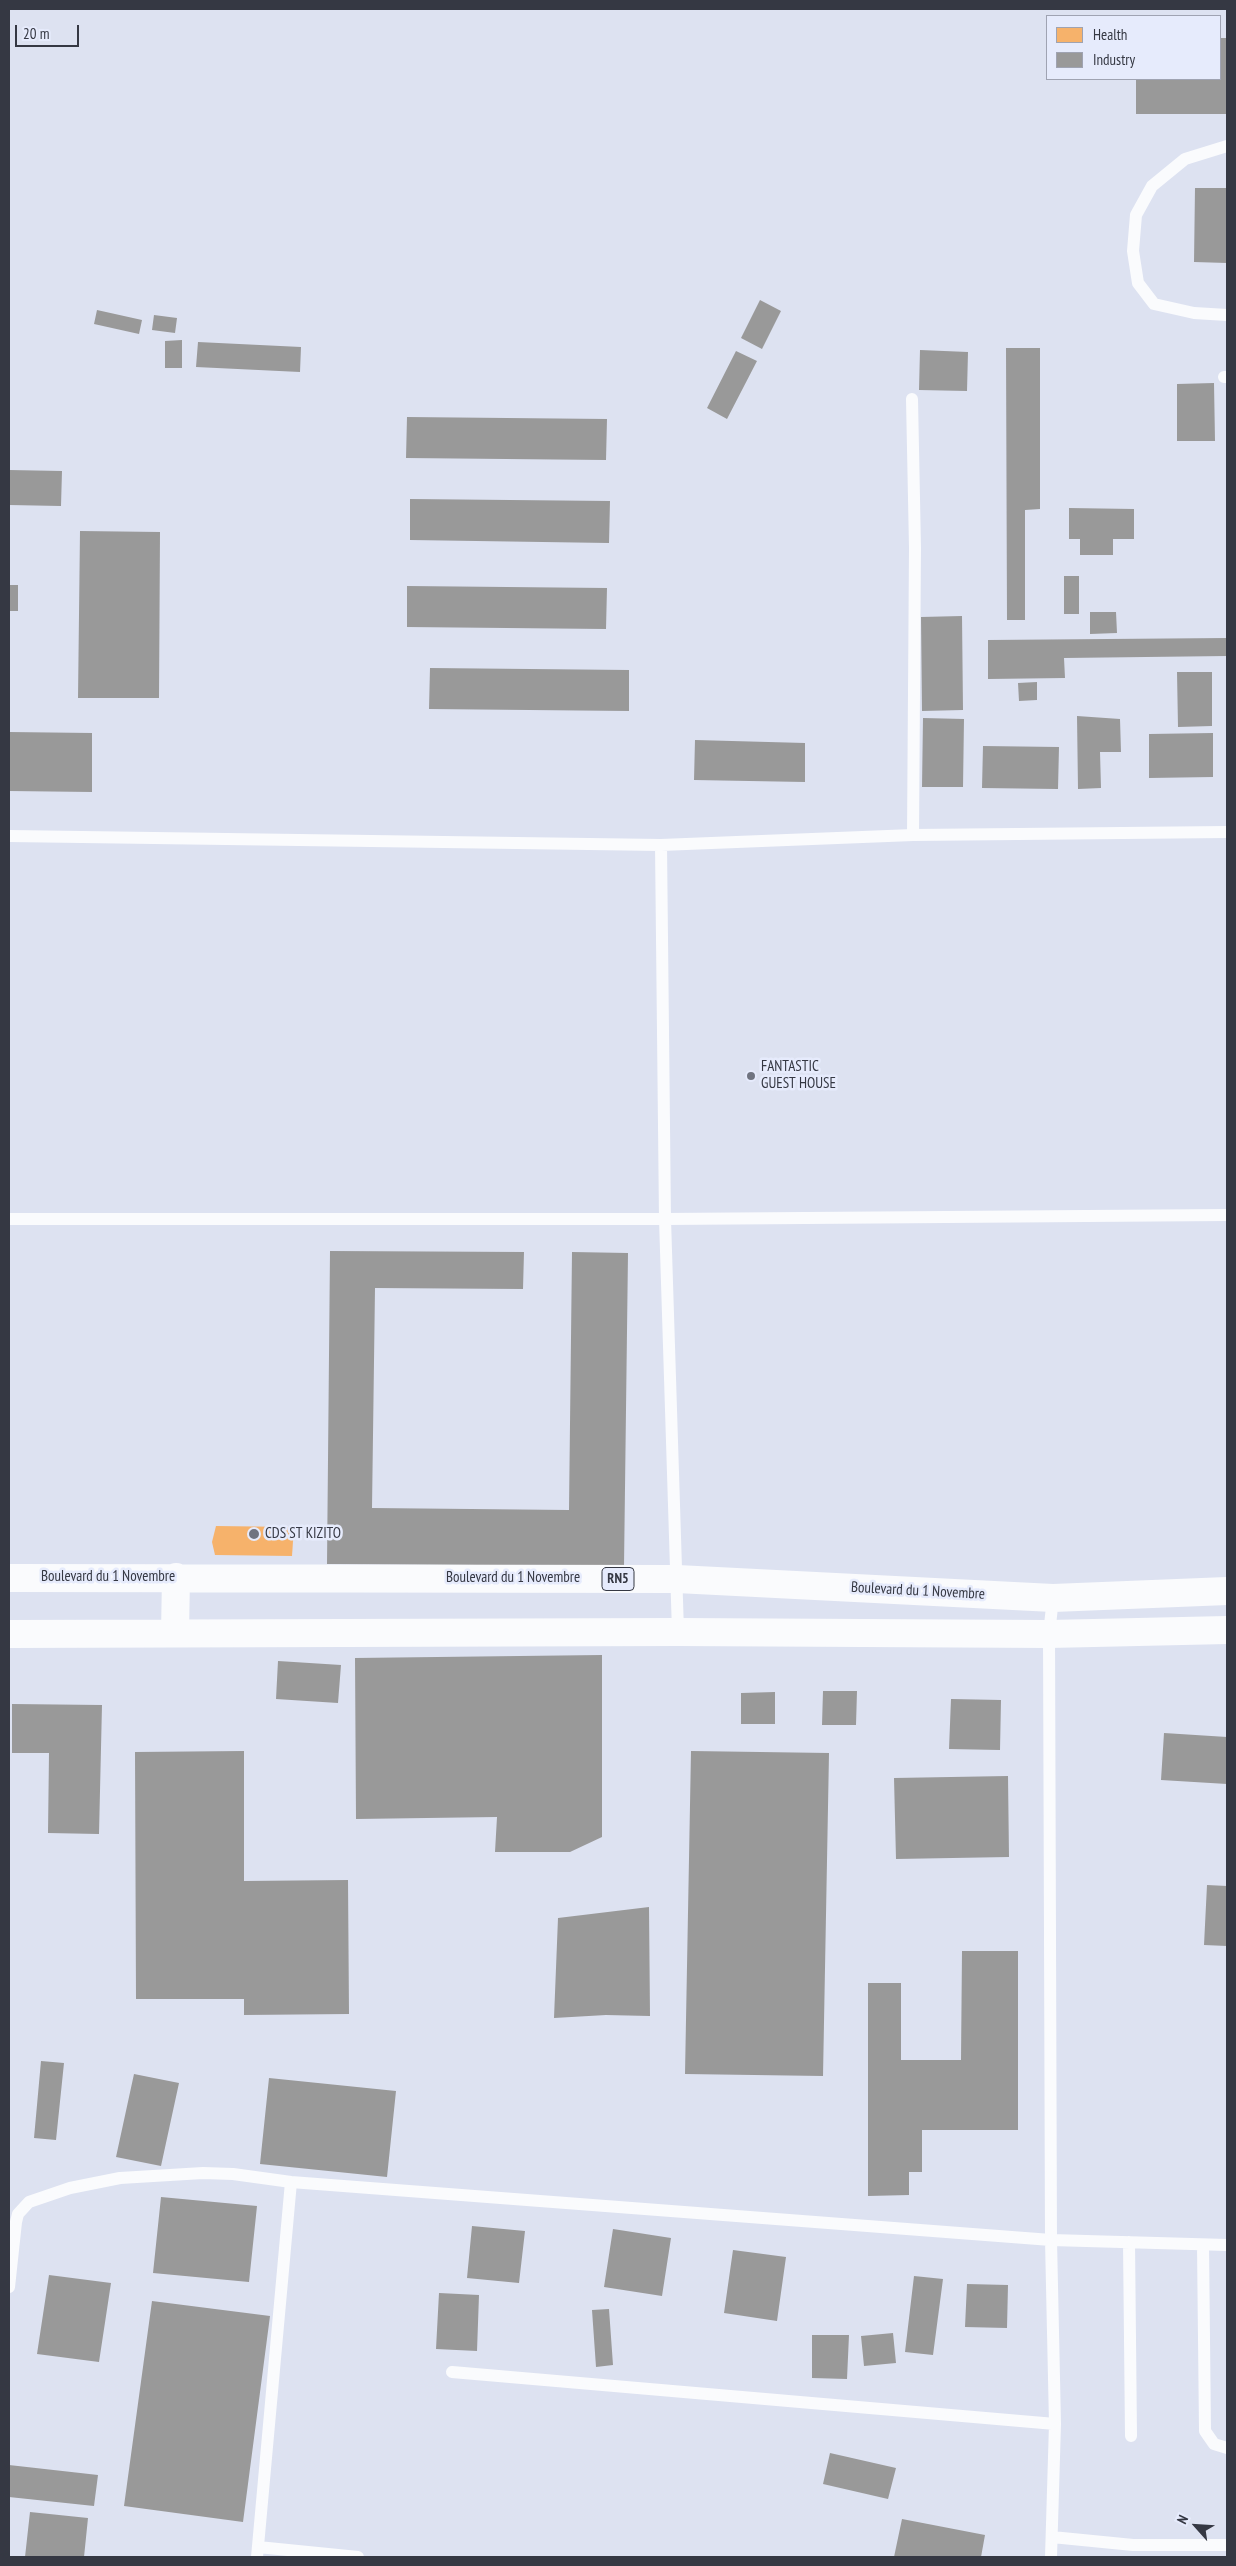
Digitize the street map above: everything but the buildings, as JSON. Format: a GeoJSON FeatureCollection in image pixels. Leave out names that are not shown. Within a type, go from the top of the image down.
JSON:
{"type":"FeatureCollection","features":[{"type":"Feature","properties":{"kind":"main road"},"geometry":{"type":"LineString","coordinates":[[175,1633],[176,1577]]}},
{"type":"Feature","properties":{"kind":"main road","name":"Boulevard du 1 Novembre"},"geometry":{"type":"LineString","coordinates":[[9,1578],[677,1579],[1053,1598],[1227,1591]]}},
{"type":"Feature","properties":{"kind":"main road"},"geometry":{"type":"LineString","coordinates":[[9,1634],[678,1632],[1049,1634],[1227,1630]]}},
{"type":"Feature","properties":{"kind":"lane"},"geometry":{"type":"LineString","coordinates":[[1227,146],[1185,159],[1152,186],[1136,215],[1133,251],[1138,283],[1154,304],[1194,313],[1227,315]]}},
{"type":"Feature","properties":{"kind":"lane"},"geometry":{"type":"LineString","coordinates":[[912,400],[915,529],[913,835]]}},
{"type":"Feature","properties":{"kind":"lane"},"geometry":{"type":"LineString","coordinates":[[9,836],[661,846],[913,835],[1227,832]]}},
{"type":"Feature","properties":{"kind":"lane"},"geometry":{"type":"LineString","coordinates":[[661,846],[665,1219],[678,1632]]}},
{"type":"Feature","properties":{"kind":"lane"},"geometry":{"type":"LineString","coordinates":[[9,1219],[665,1219],[1227,1215]]}},
{"type":"Feature","properties":{"kind":"lane"},"geometry":{"type":"LineString","coordinates":[[1051,2557],[1055,2424],[1051,2240],[1049,1634],[1053,1598]]}},
{"type":"Feature","properties":{"kind":"lane"},"geometry":{"type":"LineString","coordinates":[[9,2287],[16,2222],[18,2214],[28,2202],[70,2188],[120,2178],[203,2173],[233,2174],[291,2182],[1051,2240],[1227,2245]]}},
{"type":"Feature","properties":{"kind":"lane"},"geometry":{"type":"LineString","coordinates":[[291,2182],[258,2552],[358,2557]]}},
{"type":"Feature","properties":{"kind":"lane"},"geometry":{"type":"LineString","coordinates":[[1129,2242],[1131,2436]]}},
{"type":"Feature","properties":{"kind":"lane"},"geometry":{"type":"LineString","coordinates":[[1203,2244],[1205,2431],[1214,2444],[1227,2448]]}},
{"type":"Feature","properties":{"kind":"lane"},"geometry":{"type":"LineString","coordinates":[[452,2372],[1055,2424]]}},
{"type":"Feature","properties":{"kind":"lane"},"geometry":{"type":"LineString","coordinates":[[1052,2537],[1133,2545],[1227,2545]]}},
{"type":"Feature","properties":{"kind":"place","name":"FANTASTIC GUEST HOUSE"},"geometry":{"type":"Point","coordinates":[751,1076]}},
{"type":"Feature","properties":{"kind":"place","name":"CDS ST KIZITO"},"geometry":{"type":"Point","coordinates":[254,1534]}}]}
